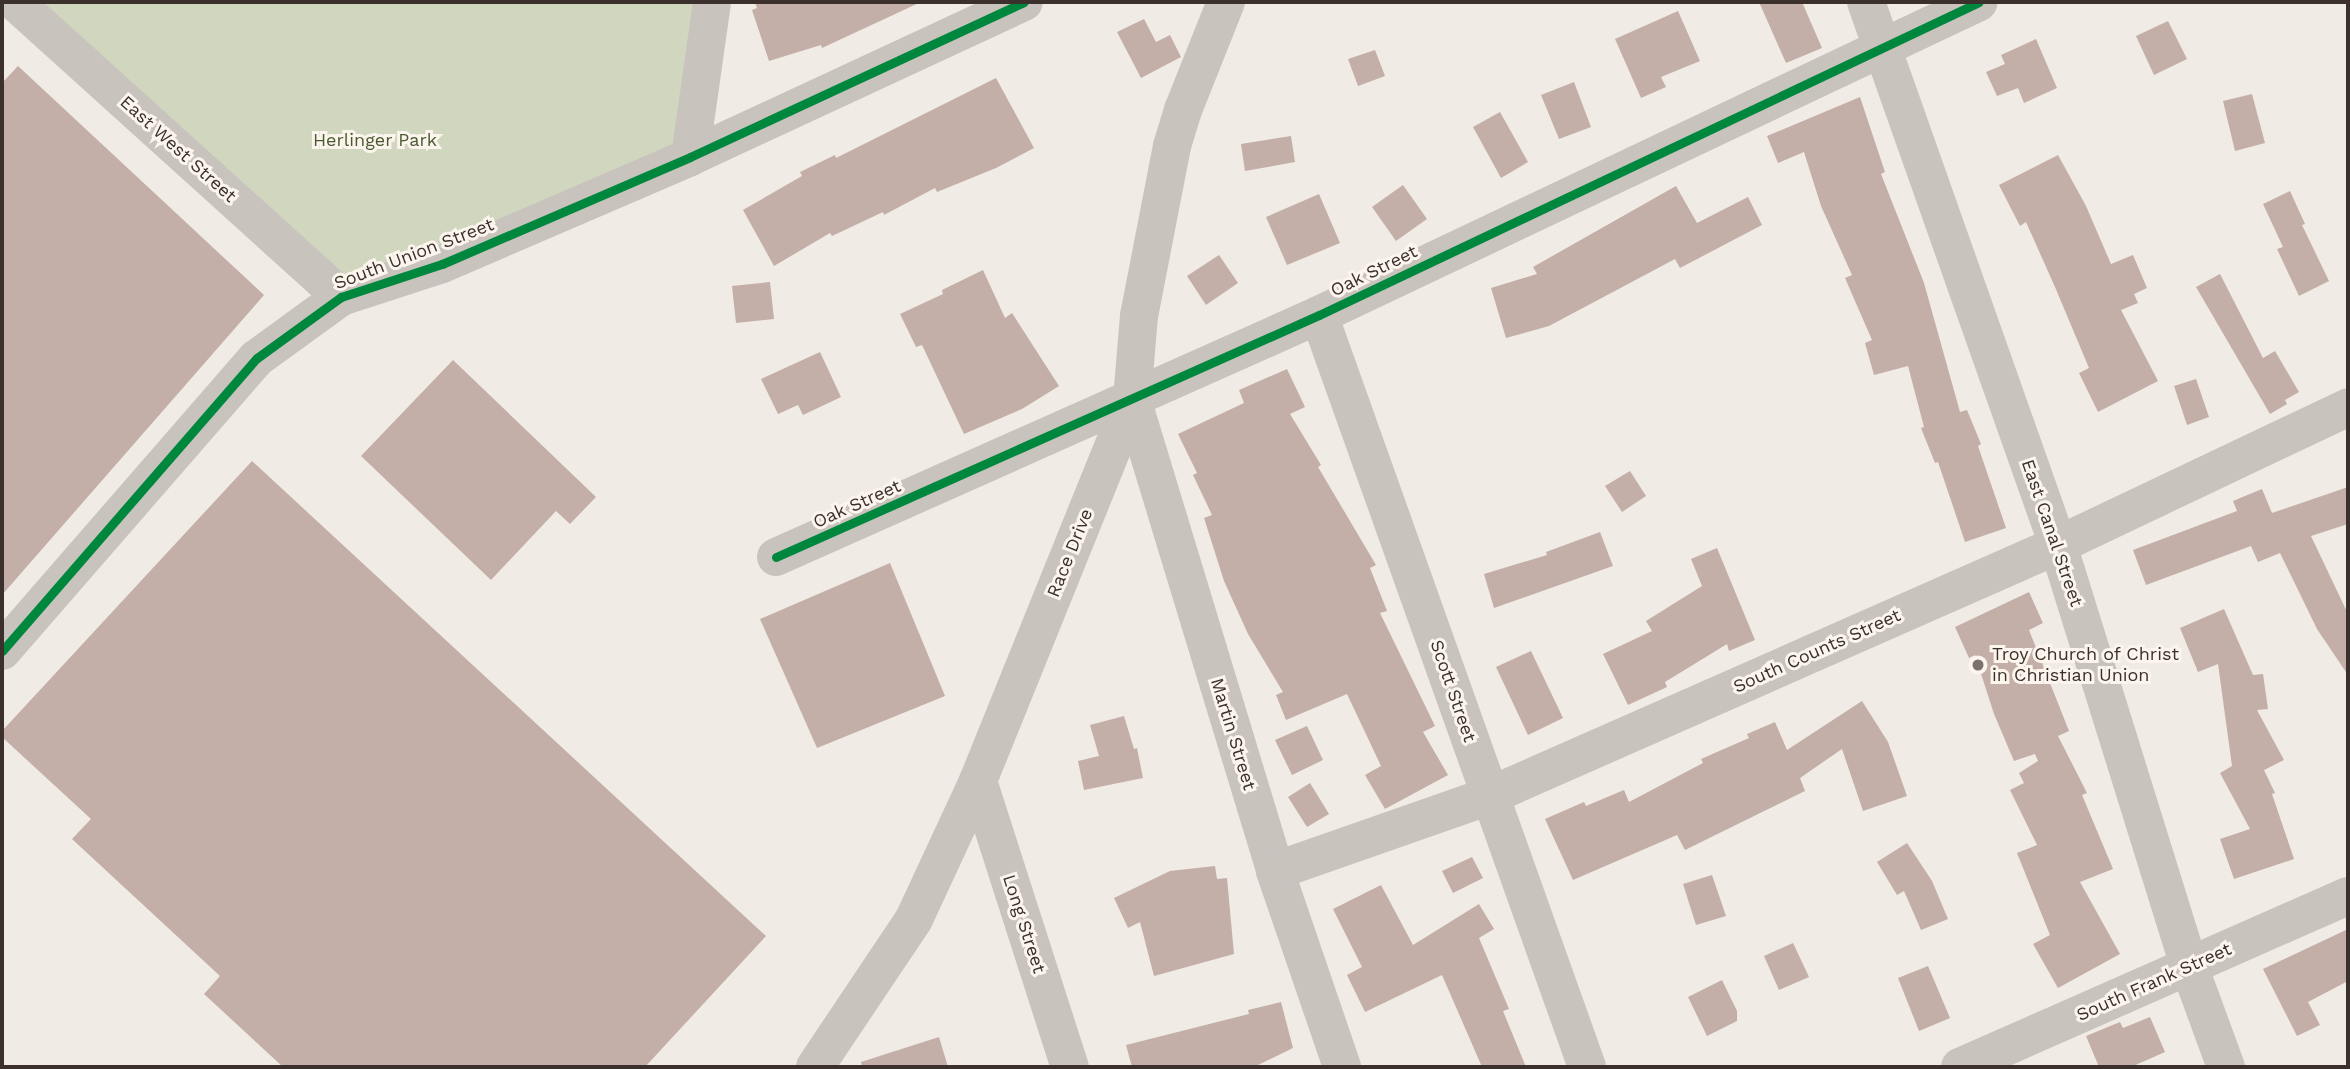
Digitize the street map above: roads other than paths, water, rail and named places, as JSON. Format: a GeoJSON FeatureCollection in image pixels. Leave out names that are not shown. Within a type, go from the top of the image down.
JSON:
{"type":"FeatureCollection","features":[{"type":"Feature","properties":{"kind":"street","name":"East West Street"},"geometry":{"type":"LineString","coordinates":[[15,2],[341,297]]}},
{"type":"Feature","properties":{"kind":"street"},"geometry":{"type":"LineString","coordinates":[[690,157],[712,2]]}},
{"type":"Feature","properties":{"kind":"street","name":"South Union Street"},"geometry":{"type":"LineString","coordinates":[[2,651],[257,358],[341,297],[442,264],[690,157],[1024,2]]}},
{"type":"Feature","properties":{"kind":"street","name":"Race Drive"},"geometry":{"type":"LineString","coordinates":[[815,1067],[914,919],[978,781],[1132,399],[1139,316],[1172,146],[1182,110],[1226,2]]}},
{"type":"Feature","properties":{"kind":"street","name":"East Canal Street"},"geometry":{"type":"LineString","coordinates":[[1866,2],[2058,545],[2189,966],[2226,1067]]}},
{"type":"Feature","properties":{"kind":"street","name":"Oak Street"},"geometry":{"type":"LineString","coordinates":[[776,557],[1319,315],[1881,46],[1979,2]]}},
{"type":"Feature","properties":{"kind":"street","name":"Scott Street"},"geometry":{"type":"LineString","coordinates":[[1319,315],[1587,1067]]}},
{"type":"Feature","properties":{"kind":"street","name":"Martin Street"},"geometry":{"type":"LineString","coordinates":[[1132,399],[1275,871],[1342,1067]]}},
{"type":"Feature","properties":{"kind":"street","name":"South Counts Street"},"geometry":{"type":"LineString","coordinates":[[1275,871],[1489,796],[2058,545],[2348,407]]}},
{"type":"Feature","properties":{"kind":"street","name":"Long Street"},"geometry":{"type":"LineString","coordinates":[[978,781],[1070,1067]]}},
{"type":"Feature","properties":{"kind":"street","name":"South Frank Street"},"geometry":{"type":"LineString","coordinates":[[1960,1067],[2348,896]]}},
{"type":"Feature","properties":{"kind":"place","name":"Troy Church of Christ in Christian Union"},"geometry":{"type":"Point","coordinates":[1978,665]}},
{"type":"Feature","properties":{"kind":"park label","name":"Herlinger Park"},"geometry":{"type":"Point","coordinates":[375,140]}}]}
